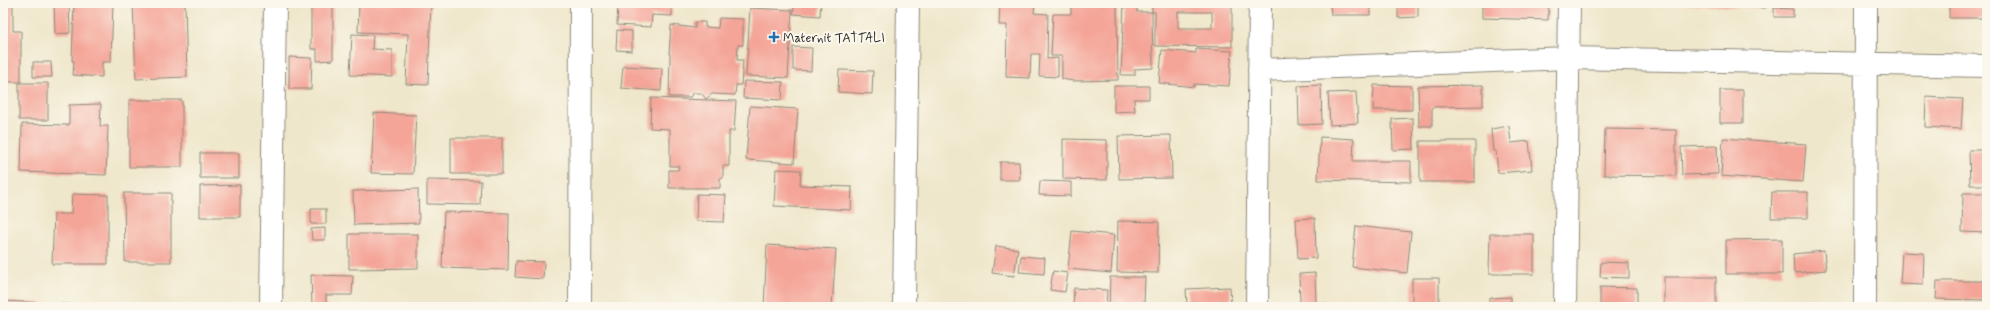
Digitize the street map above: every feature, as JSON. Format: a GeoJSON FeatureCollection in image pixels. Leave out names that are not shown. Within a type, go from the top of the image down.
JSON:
{"type":"FeatureCollection","features":[{"type":"Feature","properties":{"kind":"street"},"geometry":{"type":"LineString","coordinates":[[271,307],[275,3]]}},
{"type":"Feature","properties":{"kind":"street"},"geometry":{"type":"LineString","coordinates":[[580,307],[581,3]]}},
{"type":"Feature","properties":{"kind":"street"},"geometry":{"type":"LineString","coordinates":[[904,307],[908,3]]}},
{"type":"Feature","properties":{"kind":"street"},"geometry":{"type":"LineString","coordinates":[[1257,307],[1260,3]]}},
{"type":"Feature","properties":{"kind":"street"},"geometry":{"type":"LineString","coordinates":[[1565,307],[1569,3]]}},
{"type":"Feature","properties":{"kind":"street"},"geometry":{"type":"LineString","coordinates":[[1864,307],[1866,3]]}},
{"type":"Feature","properties":{"kind":"street"},"geometry":{"type":"LineString","coordinates":[[1259,70],[1568,58],[1987,66]]}},
{"type":"Feature","properties":{"kind":"building"},"geometry":{"type":"Polygon","coordinates":[[[3,3],[13,3],[13,31],[21,31],[21,82],[3,82],[3,3]]]}},
{"type":"Feature","properties":{"kind":"building"},"geometry":{"type":"Polygon","coordinates":[[[54,3],[69,3],[70,33],[55,34],[54,3]]]}},
{"type":"Feature","properties":{"kind":"building"},"geometry":{"type":"Polygon","coordinates":[[[74,3],[113,3],[111,62],[102,62],[102,77],[73,75],[74,3]]]}},
{"type":"Feature","properties":{"kind":"building"},"geometry":{"type":"Polygon","coordinates":[[[133,3],[185,3],[187,77],[136,79],[133,3]]]}},
{"type":"Feature","properties":{"kind":"building"},"geometry":{"type":"Polygon","coordinates":[[[316,3],[333,3],[333,60],[317,61],[317,49],[311,49],[311,5],[316,5],[316,3]]]}},
{"type":"Feature","properties":{"kind":"building"},"geometry":{"type":"Polygon","coordinates":[[[359,3],[431,3],[428,85],[406,84],[408,34],[358,32],[359,3]]]}},
{"type":"Feature","properties":{"kind":"building"},"geometry":{"type":"Polygon","coordinates":[[[618,3],[672,3],[672,16],[652,15],[651,27],[617,25],[618,3]]]}},
{"type":"Feature","properties":{"kind":"building"},"geometry":{"type":"Polygon","coordinates":[[[795,3],[821,3],[820,16],[793,14],[795,3]]]}},
{"type":"Feature","properties":{"kind":"building"},"geometry":{"type":"Polygon","coordinates":[[[1000,3],[1035,3],[1034,13],[1048,14],[1047,59],[1058,58],[1058,77],[1039,76],[1040,54],[1031,54],[1030,78],[1006,77],[1007,25],[999,25],[1000,3]]]}},
{"type":"Feature","properties":{"kind":"building"},"geometry":{"type":"Polygon","coordinates":[[[1071,3],[1117,3],[1118,80],[1073,81],[1062,79],[1062,56],[1051,56],[1053,14],[1071,14],[1071,3]]]}},
{"type":"Feature","properties":{"kind":"building"},"geometry":{"type":"Polygon","coordinates":[[[1124,3],[1137,3],[1137,12],[1152,12],[1153,68],[1135,69],[1135,75],[1121,75],[1124,3]]]}},
{"type":"Feature","properties":{"kind":"building"},"geometry":{"type":"Polygon","coordinates":[[[1152,3],[1232,3],[1232,47],[1155,46],[1155,12],[1152,12],[1152,3]],[[1178,12],[1178,28],[1212,28],[1212,12],[1178,12]]]}},
{"type":"Feature","properties":{"kind":"building"},"geometry":{"type":"Polygon","coordinates":[[[1330,3],[1370,3],[1370,15],[1331,15],[1330,3]]]}},
{"type":"Feature","properties":{"kind":"building"},"geometry":{"type":"Polygon","coordinates":[[[1398,3],[1418,3],[1418,17],[1398,18],[1398,3]]]}},
{"type":"Feature","properties":{"kind":"building"},"geometry":{"type":"Polygon","coordinates":[[[1482,3],[1549,3],[1548,20],[1482,18],[1482,3]]]}},
{"type":"Feature","properties":{"kind":"building"},"geometry":{"type":"Polygon","coordinates":[[[1659,3],[1766,3],[1766,8],[1659,3]]]}},
{"type":"Feature","properties":{"kind":"building"},"geometry":{"type":"Polygon","coordinates":[[[1949,3],[1987,3],[1987,18],[1949,18],[1949,3]]]}},
{"type":"Feature","properties":{"kind":"building"},"geometry":{"type":"Polygon","coordinates":[[[750,8],[792,10],[788,78],[746,76],[750,8]]]}},
{"type":"Feature","properties":{"kind":"building"},"geometry":{"type":"Polygon","coordinates":[[[1774,8],[1793,9],[1793,17],[1774,17],[1774,8]]]}},
{"type":"Feature","properties":{"kind":"building"},"geometry":{"type":"Polygon","coordinates":[[[719,18],[743,19],[743,45],[738,45],[737,60],[743,60],[741,85],[736,85],[735,95],[712,94],[706,99],[701,93],[692,93],[691,97],[669,97],[671,25],[695,28],[695,22],[705,22],[705,27],[718,28],[719,18]]]}},
{"type":"Feature","properties":{"kind":"building"},"geometry":{"type":"Polygon","coordinates":[[[617,30],[632,31],[632,51],[616,50],[617,30]]]}},
{"type":"Feature","properties":{"kind":"building"},"geometry":{"type":"Polygon","coordinates":[[[352,34],[373,35],[372,49],[392,50],[392,77],[350,75],[352,34]]]}},
{"type":"Feature","properties":{"kind":"building"},"geometry":{"type":"Polygon","coordinates":[[[793,47],[812,48],[811,71],[793,70],[793,47]]]}},
{"type":"Feature","properties":{"kind":"building"},"geometry":{"type":"Polygon","coordinates":[[[1196,49],[1232,51],[1229,86],[1194,84],[1194,87],[1159,83],[1162,50],[1196,53],[1196,49]]]}},
{"type":"Feature","properties":{"kind":"building"},"geometry":{"type":"Polygon","coordinates":[[[289,57],[312,58],[311,89],[289,89],[289,57]]]}},
{"type":"Feature","properties":{"kind":"building"},"geometry":{"type":"Polygon","coordinates":[[[33,62],[51,62],[52,77],[33,77],[33,62]]]}},
{"type":"Feature","properties":{"kind":"building"},"geometry":{"type":"Polygon","coordinates":[[[623,66],[662,68],[661,91],[621,88],[623,66]]]}},
{"type":"Feature","properties":{"kind":"building"},"geometry":{"type":"Polygon","coordinates":[[[839,70],[873,71],[872,94],[838,92],[839,70]]]}},
{"type":"Feature","properties":{"kind":"building"},"geometry":{"type":"Polygon","coordinates":[[[744,81],[783,82],[782,100],[743,98],[744,81]]]}},
{"type":"Feature","properties":{"kind":"building"},"geometry":{"type":"Polygon","coordinates":[[[19,83],[48,83],[48,120],[19,120],[19,83]]]}},
{"type":"Feature","properties":{"kind":"building"},"geometry":{"type":"Polygon","coordinates":[[[1321,85],[1322,124],[1299,125],[1298,86],[1321,85]]]}},
{"type":"Feature","properties":{"kind":"building"},"geometry":{"type":"Polygon","coordinates":[[[1374,85],[1412,86],[1412,110],[1373,110],[1374,85]]]}},
{"type":"Feature","properties":{"kind":"building"},"geometry":{"type":"Polygon","coordinates":[[[1483,85],[1483,106],[1432,107],[1432,126],[1419,126],[1418,86],[1483,85]]]}},
{"type":"Feature","properties":{"kind":"building"},"geometry":{"type":"Polygon","coordinates":[[[1114,86],[1149,86],[1149,99],[1134,99],[1135,111],[1114,112],[1114,86]]]}},
{"type":"Feature","properties":{"kind":"building"},"geometry":{"type":"Polygon","coordinates":[[[1720,90],[1743,90],[1743,123],[1720,123],[1720,90]]]}},
{"type":"Feature","properties":{"kind":"building"},"geometry":{"type":"Polygon","coordinates":[[[1356,92],[1358,123],[1330,125],[1328,93],[1356,92]]]}},
{"type":"Feature","properties":{"kind":"building"},"geometry":{"type":"Polygon","coordinates":[[[1926,97],[1963,99],[1961,129],[1925,127],[1926,97]]]}},
{"type":"Feature","properties":{"kind":"building"},"geometry":{"type":"Polygon","coordinates":[[[651,98],[736,101],[734,131],[729,131],[729,166],[723,166],[723,178],[720,178],[720,188],[669,188],[669,170],[678,170],[679,166],[670,166],[670,129],[650,128],[651,98]]]}},
{"type":"Feature","properties":{"kind":"building"},"geometry":{"type":"Polygon","coordinates":[[[129,100],[182,100],[182,167],[129,167],[129,100]]]}},
{"type":"Feature","properties":{"kind":"building"},"geometry":{"type":"Polygon","coordinates":[[[101,104],[100,126],[108,126],[106,175],[21,172],[22,124],[69,125],[69,105],[101,104]]]}},
{"type":"Feature","properties":{"kind":"building"},"geometry":{"type":"Polygon","coordinates":[[[750,106],[798,109],[794,163],[746,160],[750,106]]]}},
{"type":"Feature","properties":{"kind":"building"},"geometry":{"type":"Polygon","coordinates":[[[374,113],[416,115],[413,174],[371,173],[374,113]]]}},
{"type":"Feature","properties":{"kind":"building"},"geometry":{"type":"Polygon","coordinates":[[[1413,118],[1414,149],[1393,150],[1392,119],[1413,118]]]}},
{"type":"Feature","properties":{"kind":"building"},"geometry":{"type":"Polygon","coordinates":[[[1509,126],[1511,143],[1529,141],[1532,170],[1498,173],[1496,151],[1493,151],[1491,129],[1509,126]]]}},
{"type":"Feature","properties":{"kind":"building"},"geometry":{"type":"Polygon","coordinates":[[[1605,129],[1676,130],[1676,176],[1604,175],[1605,129]]]}},
{"type":"Feature","properties":{"kind":"building"},"geometry":{"type":"Polygon","coordinates":[[[1171,135],[1172,178],[1119,179],[1118,136],[1171,135]]]}},
{"type":"Feature","properties":{"kind":"building"},"geometry":{"type":"Polygon","coordinates":[[[1320,137],[1354,139],[1353,161],[1411,161],[1411,182],[1318,180],[1320,137]]]}},
{"type":"Feature","properties":{"kind":"building"},"geometry":{"type":"Polygon","coordinates":[[[451,138],[502,138],[502,174],[451,174],[451,138]]]}},
{"type":"Feature","properties":{"kind":"building"},"geometry":{"type":"Polygon","coordinates":[[[1723,138],[1806,144],[1803,182],[1721,176],[1723,138]]]}},
{"type":"Feature","properties":{"kind":"building"},"geometry":{"type":"Polygon","coordinates":[[[1063,139],[1107,140],[1107,180],[1063,179],[1063,139]]]}},
{"type":"Feature","properties":{"kind":"building"},"geometry":{"type":"Polygon","coordinates":[[[1420,141],[1475,141],[1475,182],[1420,182],[1420,141]]]}},
{"type":"Feature","properties":{"kind":"building"},"geometry":{"type":"Polygon","coordinates":[[[1717,146],[1718,174],[1682,175],[1681,147],[1717,146]]]}},
{"type":"Feature","properties":{"kind":"building"},"geometry":{"type":"Polygon","coordinates":[[[1969,150],[1987,150],[1987,185],[1970,185],[1969,150]]]}},
{"type":"Feature","properties":{"kind":"building"},"geometry":{"type":"Polygon","coordinates":[[[200,153],[239,153],[239,178],[200,178],[200,153]]]}},
{"type":"Feature","properties":{"kind":"building"},"geometry":{"type":"Polygon","coordinates":[[[1000,162],[1019,162],[1020,180],[1000,180],[1000,162]]]}},
{"type":"Feature","properties":{"kind":"building"},"geometry":{"type":"Polygon","coordinates":[[[776,169],[801,170],[800,185],[852,187],[851,210],[774,206],[776,169]]]}},
{"type":"Feature","properties":{"kind":"building"},"geometry":{"type":"Polygon","coordinates":[[[427,180],[481,181],[480,205],[427,204],[427,180]]]}},
{"type":"Feature","properties":{"kind":"building"},"geometry":{"type":"Polygon","coordinates":[[[1040,181],[1071,182],[1071,196],[1039,195],[1040,181]]]}},
{"type":"Feature","properties":{"kind":"building"},"geometry":{"type":"Polygon","coordinates":[[[240,185],[240,217],[200,217],[200,186],[240,185]]]}},
{"type":"Feature","properties":{"kind":"building"},"geometry":{"type":"Polygon","coordinates":[[[418,189],[419,223],[354,225],[353,191],[418,189]]]}},
{"type":"Feature","properties":{"kind":"building"},"geometry":{"type":"Polygon","coordinates":[[[1772,192],[1808,192],[1808,218],[1771,218],[1772,192]]]}},
{"type":"Feature","properties":{"kind":"building"},"geometry":{"type":"Polygon","coordinates":[[[124,193],[171,193],[171,262],[125,262],[124,193]]]}},
{"type":"Feature","properties":{"kind":"building"},"geometry":{"type":"Polygon","coordinates":[[[1963,193],[1987,193],[1987,233],[1962,232],[1963,193]]]}},
{"type":"Feature","properties":{"kind":"building"},"geometry":{"type":"Polygon","coordinates":[[[72,194],[108,195],[108,264],[52,264],[54,214],[71,214],[72,194]]]}},
{"type":"Feature","properties":{"kind":"building"},"geometry":{"type":"Polygon","coordinates":[[[697,194],[726,195],[724,222],[696,221],[697,194]]]}},
{"type":"Feature","properties":{"kind":"building"},"geometry":{"type":"Polygon","coordinates":[[[311,209],[326,209],[326,224],[311,224],[311,209]]]}},
{"type":"Feature","properties":{"kind":"building"},"geometry":{"type":"Polygon","coordinates":[[[444,212],[509,213],[508,270],[442,268],[444,212]]]}},
{"type":"Feature","properties":{"kind":"building"},"geometry":{"type":"Polygon","coordinates":[[[1315,218],[1316,258],[1298,259],[1296,219],[1315,218]]]}},
{"type":"Feature","properties":{"kind":"building"},"geometry":{"type":"Polygon","coordinates":[[[1118,221],[1159,222],[1158,273],[1117,272],[1118,221]]]}},
{"type":"Feature","properties":{"kind":"building"},"geometry":{"type":"Polygon","coordinates":[[[1356,226],[1411,232],[1407,273],[1352,267],[1356,226]]]}},
{"type":"Feature","properties":{"kind":"building"},"geometry":{"type":"Polygon","coordinates":[[[325,228],[325,240],[312,240],[311,229],[325,228]]]}},
{"type":"Feature","properties":{"kind":"building"},"geometry":{"type":"Polygon","coordinates":[[[1072,231],[1114,235],[1111,273],[1068,269],[1072,231]]]}},
{"type":"Feature","properties":{"kind":"building"},"geometry":{"type":"Polygon","coordinates":[[[349,234],[418,234],[418,268],[349,269],[349,234]]]}},
{"type":"Feature","properties":{"kind":"building"},"geometry":{"type":"Polygon","coordinates":[[[1490,234],[1534,234],[1534,274],[1489,274],[1490,234]]]}},
{"type":"Feature","properties":{"kind":"building"},"geometry":{"type":"Polygon","coordinates":[[[1782,239],[1782,274],[1726,274],[1726,240],[1782,239]]]}},
{"type":"Feature","properties":{"kind":"building"},"geometry":{"type":"Polygon","coordinates":[[[767,245],[836,249],[832,307],[764,307],[767,245]]]}},
{"type":"Feature","properties":{"kind":"building"},"geometry":{"type":"Polygon","coordinates":[[[996,246],[1018,249],[1014,276],[992,273],[996,246]]]}},
{"type":"Feature","properties":{"kind":"building"},"geometry":{"type":"Polygon","coordinates":[[[1824,251],[1826,270],[1794,273],[1793,254],[1824,251]]]}},
{"type":"Feature","properties":{"kind":"building"},"geometry":{"type":"Polygon","coordinates":[[[1902,252],[1924,253],[1923,285],[1900,284],[1902,252]]]}},
{"type":"Feature","properties":{"kind":"building"},"geometry":{"type":"Polygon","coordinates":[[[1021,256],[1045,258],[1044,274],[1019,272],[1021,256]]]}},
{"type":"Feature","properties":{"kind":"building"},"geometry":{"type":"Polygon","coordinates":[[[516,261],[544,262],[543,279],[515,277],[516,261]]]}},
{"type":"Feature","properties":{"kind":"building"},"geometry":{"type":"Polygon","coordinates":[[[1601,262],[1629,263],[1629,278],[1600,277],[1601,262]]]}},
{"type":"Feature","properties":{"kind":"building"},"geometry":{"type":"Polygon","coordinates":[[[1053,271],[1068,273],[1065,292],[1050,290],[1053,271]]]}},
{"type":"Feature","properties":{"kind":"building"},"geometry":{"type":"Polygon","coordinates":[[[1315,273],[1316,303],[1326,303],[1326,307],[1289,307],[1289,304],[1300,303],[1299,274],[1315,273]]]}},
{"type":"Feature","properties":{"kind":"building"},"geometry":{"type":"Polygon","coordinates":[[[311,275],[353,276],[352,295],[326,295],[326,307],[312,307],[311,275]]]}},
{"type":"Feature","properties":{"kind":"building"},"geometry":{"type":"Polygon","coordinates":[[[1110,277],[1145,277],[1144,307],[1109,307],[1110,277]]]}},
{"type":"Feature","properties":{"kind":"building"},"geometry":{"type":"Polygon","coordinates":[[[1664,277],[1716,277],[1716,307],[1664,307],[1664,277]]]}},
{"type":"Feature","properties":{"kind":"building"},"geometry":{"type":"Polygon","coordinates":[[[1412,278],[1439,278],[1439,307],[1412,307],[1412,278]]]}},
{"type":"Feature","properties":{"kind":"building"},"geometry":{"type":"Polygon","coordinates":[[[1937,281],[1985,281],[1985,300],[1936,299],[1937,281]]]}},
{"type":"Feature","properties":{"kind":"building"},"geometry":{"type":"Polygon","coordinates":[[[1230,287],[1231,307],[1187,307],[1186,289],[1230,287]]]}},
{"type":"Feature","properties":{"kind":"building"},"geometry":{"type":"Polygon","coordinates":[[[1600,287],[1637,288],[1637,307],[1600,307],[1600,287]]]}},
{"type":"Feature","properties":{"kind":"building"},"geometry":{"type":"Polygon","coordinates":[[[1074,288],[1107,290],[1106,307],[1073,307],[1074,288]]]}},
{"type":"Feature","properties":{"kind":"building"},"geometry":{"type":"Polygon","coordinates":[[[1511,297],[1511,307],[1489,307],[1489,298],[1511,297]]]}},
{"type":"Feature","properties":{"kind":"building"},"geometry":{"type":"Polygon","coordinates":[[[4,301],[104,306],[104,307],[3,307],[4,301]]]}},
{"type":"Feature","properties":{"kind":"place","name":"Maternit TATTALI"},"geometry":{"type":"Point","coordinates":[774,37]}}]}
